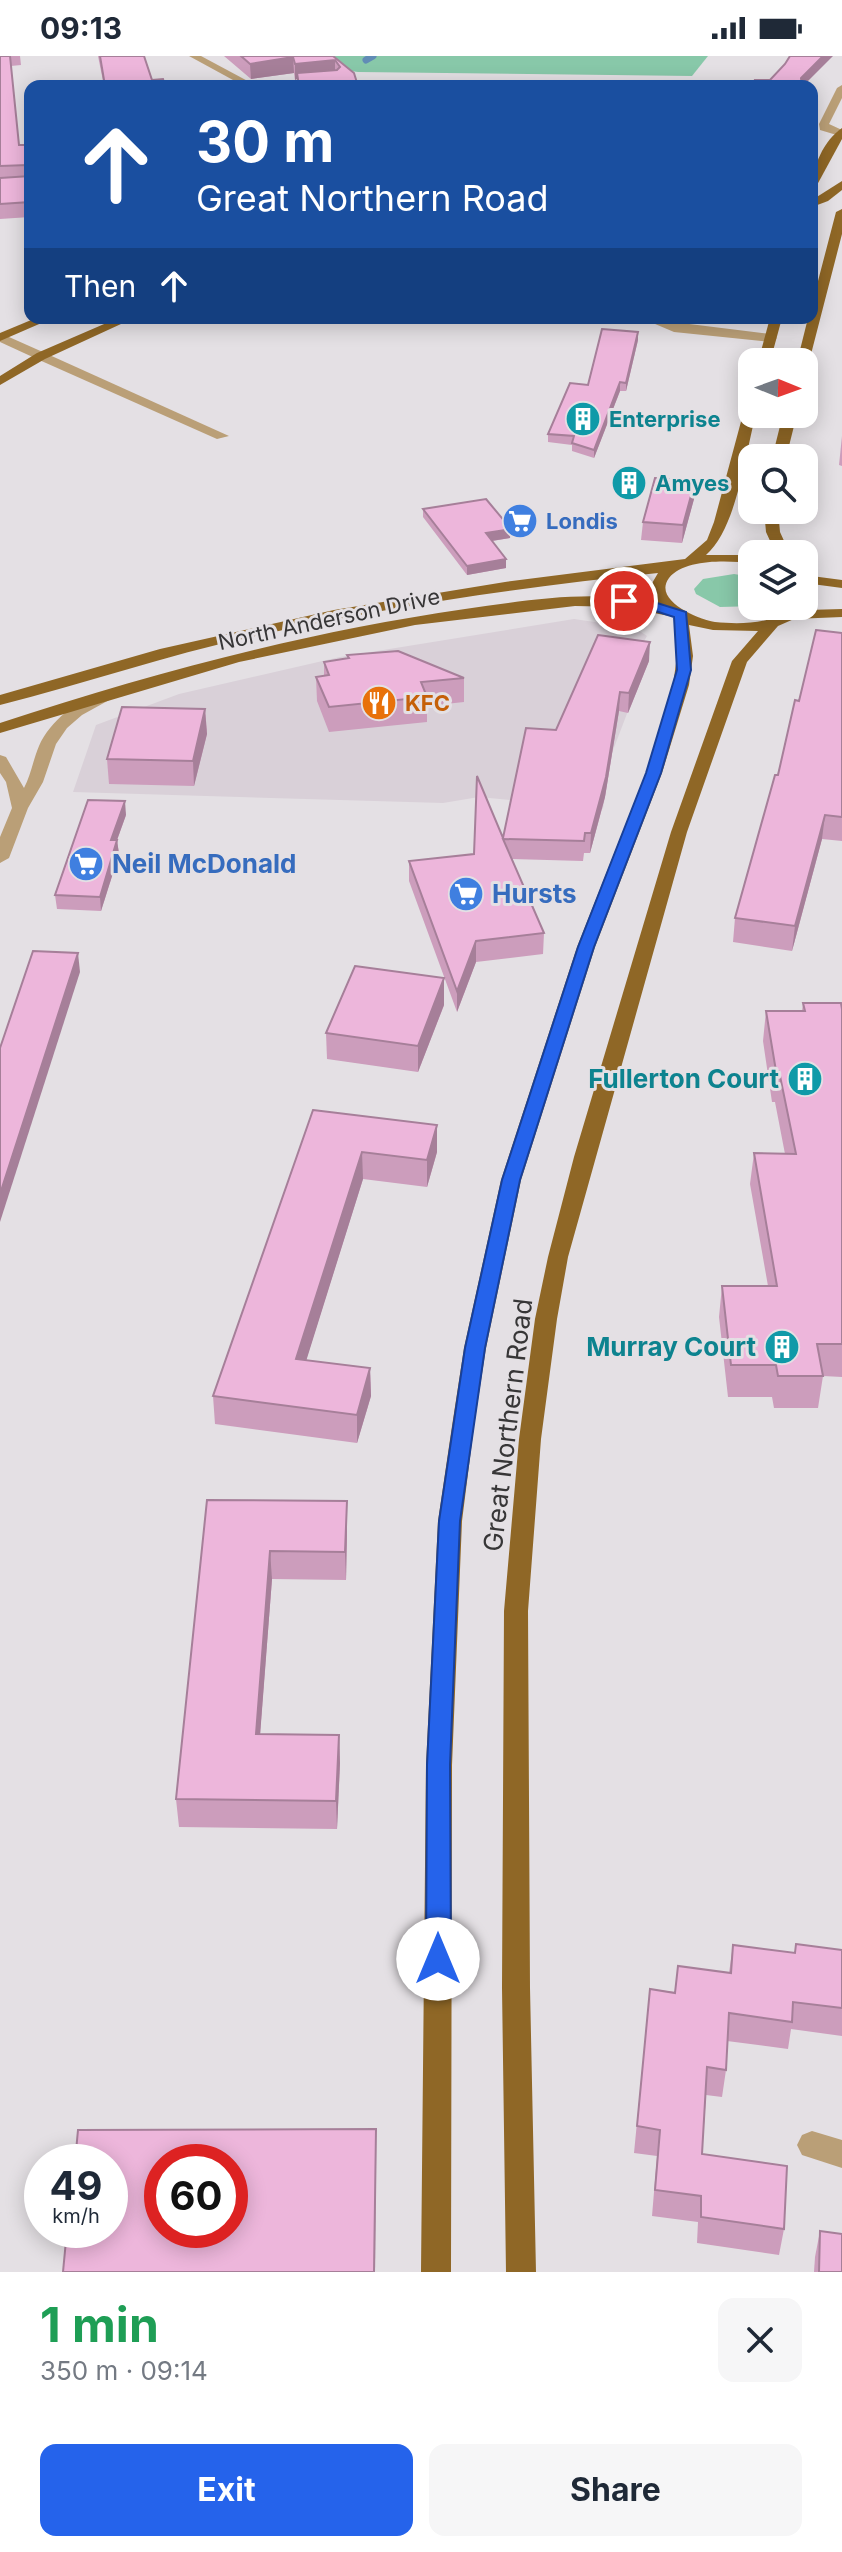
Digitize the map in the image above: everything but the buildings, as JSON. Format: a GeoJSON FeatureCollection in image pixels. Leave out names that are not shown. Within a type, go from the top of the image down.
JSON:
{"type":"FeatureCollection","features":[{"type":"Feature","properties":{"kind":"main road"},"geometry":{"type":"LineString","coordinates":[[818,167],[841,132]]}},
{"type":"Feature","properties":{"kind":"main road"},"geometry":{"type":"LineString","coordinates":[[818,201],[842,184]]}},
{"type":"Feature","properties":{"kind":"main road"},"geometry":{"type":"LineString","coordinates":[[818,304],[842,212]]}},
{"type":"Feature","properties":{"kind":"main road"},"geometry":{"type":"LineString","coordinates":[[0,337],[32,324]]}},
{"type":"Feature","properties":{"kind":"main road"},"geometry":{"type":"LineString","coordinates":[[0,381],[41,356],[114,324]]}},
{"type":"Feature","properties":{"kind":"main road"},"geometry":{"type":"LineString","coordinates":[[768,348],[774,324]]}},
{"type":"Feature","properties":{"kind":"main road"},"geometry":{"type":"LineString","coordinates":[[807,348],[813,324]]}},
{"type":"Feature","properties":{"kind":"main road"},"geometry":{"type":"LineString","coordinates":[[677,613],[662,600],[659,588],[664,577],[713,542],[745,428]]}},
{"type":"Feature","properties":{"kind":"main road","name":"North Anderson Drive"},"geometry":{"type":"LineString","coordinates":[[0,700],[154,655],[324,617],[499,587],[720,557],[738,558]]}},
{"type":"Feature","properties":{"kind":"main road"},"geometry":{"type":"LineString","coordinates":[[818,582],[842,584]]}},
{"type":"Feature","properties":{"kind":"main road","name":"North Anderson Drive"},"geometry":{"type":"LineString","coordinates":[[0,728],[109,694],[285,647],[421,619],[580,600],[641,602],[725,627],[772,624]]}},
{"type":"Feature","properties":{"kind":"main road","name":"Great Northern Road"},"geometry":{"type":"LineString","coordinates":[[436,2272],[439,1765],[450,1521],[475,1348],[508,1195],[586,947],[654,773],[681,685],[685,656],[677,613]]}},
{"type":"Feature","properties":{"kind":"main road"},"geometry":{"type":"LineString","coordinates":[[818,614],[842,613]]}},
{"type":"Feature","properties":{"kind":"main road"},"geometry":{"type":"LineString","coordinates":[[772,624],[782,620]]}},
{"type":"Feature","properties":{"kind":"main road","name":"Great Northern Road"},"geometry":{"type":"LineString","coordinates":[[521,2272],[516,1973],[516,1611],[530,1439],[546,1319],[558,1257],[584,1157],[679,832],[740,661],[772,624]]}},
{"type":"Feature","properties":{"kind":"street"},"geometry":{"type":"LineString","coordinates":[[194,56],[240,80]]}},
{"type":"Feature","properties":{"kind":"street"},"geometry":{"type":"LineString","coordinates":[[841,132],[824,128],[824,124],[842,88]]}},
{"type":"Feature","properties":{"kind":"street"},"geometry":{"type":"LineString","coordinates":[[663,324],[674,328],[771,338]]}},
{"type":"Feature","properties":{"kind":"street"},"geometry":{"type":"LineString","coordinates":[[0,337],[222,436]]}},
{"type":"Feature","properties":{"kind":"street"},"geometry":{"type":"LineString","coordinates":[[0,858],[20,808],[35,782],[48,744],[61,725],[76,712],[109,694]]}},
{"type":"Feature","properties":{"kind":"street"},"geometry":{"type":"LineString","coordinates":[[0,760],[14,782],[20,808]]}},
{"type":"Feature","properties":{"kind":"street"},"geometry":{"type":"LineString","coordinates":[[812,2145],[842,2154]]}},
{"type":"Feature","properties":{"kind":"shaded area"},"geometry":{"type":"Polygon","coordinates":[[[574,619],[635,628],[647,636],[634,659],[647,661],[612,753],[603,809],[479,797],[443,803],[73,792],[96,725],[179,694],[340,657],[574,619]]]}},
{"type":"Feature","properties":{"kind":"green space"},"geometry":{"type":"Polygon","coordinates":[[[326,56],[708,56],[692,76],[358,72],[343,70],[326,56]]]}},
{"type":"Feature","properties":{"kind":"green space"},"geometry":{"type":"Polygon","coordinates":[[[738,575],[738,607],[720,607],[696,594],[694,589],[703,579],[738,575]]]}},
{"type":"Feature","properties":{"kind":"waterway"},"geometry":{"type":"LineString","coordinates":[[366,60],[373,56]]}},
{"type":"Feature","properties":{"kind":"place","name":"Enterprise"},"geometry":{"type":"Point","coordinates":[583,419]}},
{"type":"Feature","properties":{"kind":"place","name":"Amyes"},"geometry":{"type":"Point","coordinates":[629,483]}},
{"type":"Feature","properties":{"kind":"place","name":"Londis"},"geometry":{"type":"Point","coordinates":[520,521]}},
{"type":"Feature","properties":{"kind":"place","name":"KFC"},"geometry":{"type":"Point","coordinates":[379,703]}},
{"type":"Feature","properties":{"kind":"place","name":"Neil McDonald"},"geometry":{"type":"Point","coordinates":[86,864]}},
{"type":"Feature","properties":{"kind":"place","name":"Hursts"},"geometry":{"type":"Point","coordinates":[466,894]}},
{"type":"Feature","properties":{"kind":"place","name":"Fullerton Court"},"geometry":{"type":"Point","coordinates":[805,1079]}},
{"type":"Feature","properties":{"kind":"place","name":"Murray Court"},"geometry":{"type":"Point","coordinates":[782,1347]}},
{"type":"Feature","properties":{"kind":"route"},"geometry":{"type":"LineString","coordinates":[[438,1959],[437,1865],[445,1601],[450,1521],[475,1348],[511,1180],[586,947],[654,773],[684,670],[681,615],[641,602],[624,601]]}}]}
